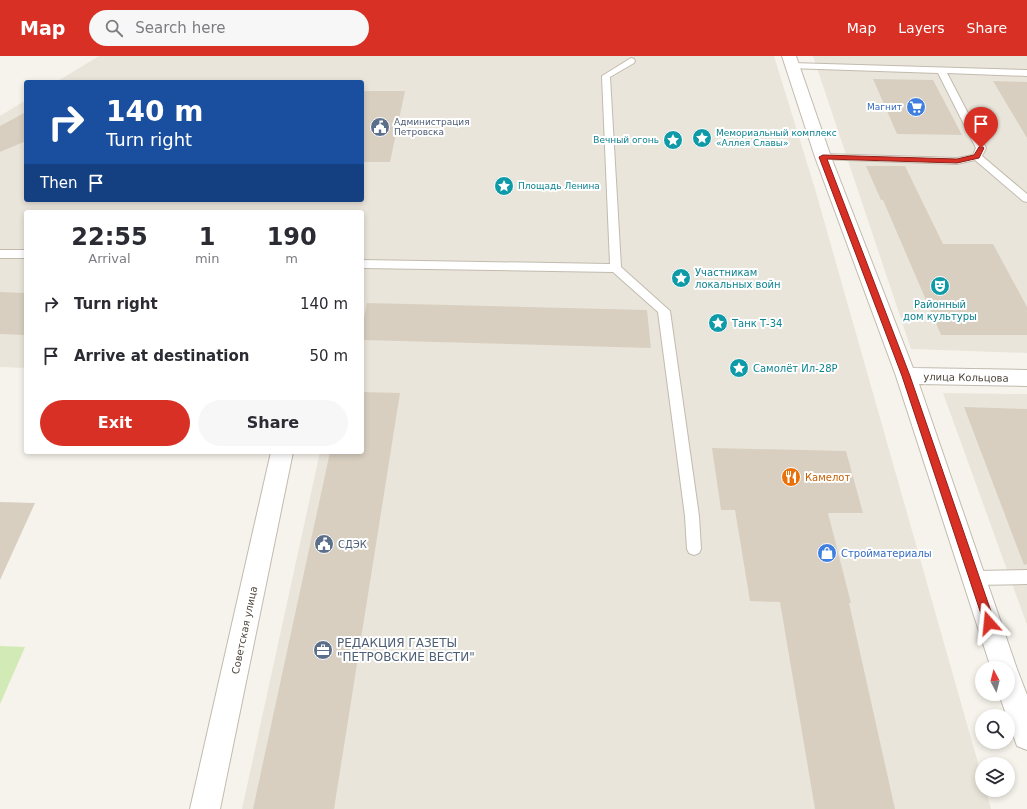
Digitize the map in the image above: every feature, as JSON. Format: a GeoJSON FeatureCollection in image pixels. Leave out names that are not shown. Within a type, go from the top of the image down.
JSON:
{"type":"FeatureCollection","features":[{"type":"Feature","properties":{"kind":"street"},"geometry":{"type":"LineString","coordinates":[[791,61],[823,157],[906,376],[1002,661]]}},
{"type":"Feature","properties":{"kind":"street","name":"улица Кольцова"},"geometry":{"type":"LineString","coordinates":[[906,376],[1027,378]]}},
{"type":"Feature","properties":{"kind":"street","name":"Советская улица"},"geometry":{"type":"LineString","coordinates":[[206,809],[282,454]]}},
{"type":"Feature","properties":{"kind":"street"},"geometry":{"type":"LineString","coordinates":[[1015,700],[1027,736]]}},
{"type":"Feature","properties":{"kind":"lane"},"geometry":{"type":"LineString","coordinates":[[616,268],[606,76],[634,58]]}},
{"type":"Feature","properties":{"kind":"lane"},"geometry":{"type":"LineString","coordinates":[[791,61],[941,70],[1027,73]]}},
{"type":"Feature","properties":{"kind":"lane"},"geometry":{"type":"LineString","coordinates":[[941,70],[981,148],[977,157]]}},
{"type":"Feature","properties":{"kind":"lane"},"geometry":{"type":"LineString","coordinates":[[823,157],[957,161],[977,157]]}},
{"type":"Feature","properties":{"kind":"lane"},"geometry":{"type":"LineString","coordinates":[[977,157],[1027,199]]}},
{"type":"Feature","properties":{"kind":"lane"},"geometry":{"type":"LineString","coordinates":[[0,254],[24,254]]}},
{"type":"Feature","properties":{"kind":"lane"},"geometry":{"type":"LineString","coordinates":[[364,264],[616,268],[664,311],[692,516],[694,550]]}},
{"type":"Feature","properties":{"kind":"lane"},"geometry":{"type":"LineString","coordinates":[[974,578],[1027,577]]}},
{"type":"Feature","properties":{"kind":"shaded area"},"geometry":{"type":"Polygon","coordinates":[[[99,56],[774,56],[815,189],[976,757],[975,757],[975,797],[988,797],[991,809],[242,809],[320,454],[364,454],[364,210],[24,210],[24,368],[0,367],[0,116],[24,101],[24,202],[364,202],[364,80],[59,80],[99,56]]]}},
{"type":"Feature","properties":{"kind":"shaded area"},"geometry":{"type":"Polygon","coordinates":[[[813,56],[1027,56],[1027,353],[911,349],[813,56]]]}},
{"type":"Feature","properties":{"kind":"shaded area"},"geometry":{"type":"Polygon","coordinates":[[[943,393],[1027,394],[1027,625],[943,393]]]}},
{"type":"Feature","properties":{"kind":"green space"},"geometry":{"type":"Polygon","coordinates":[[[0,646],[25,647],[0,704],[0,646]]]}},
{"type":"Feature","properties":{"kind":"building","name":"Магнит"},"geometry":{"type":"Polygon","coordinates":[[[873,79],[933,80],[962,135],[897,134],[873,79]]]}},
{"type":"Feature","properties":{"kind":"building"},"geometry":{"type":"Polygon","coordinates":[[[993,81],[1027,82],[1027,138],[993,81]]]}},
{"type":"Feature","properties":{"kind":"building","name":"Администрация Петровска"},"geometry":{"type":"Polygon","coordinates":[[[364,91],[405,91],[390,162],[364,162],[364,91]]]}},
{"type":"Feature","properties":{"kind":"building"},"geometry":{"type":"Polygon","coordinates":[[[24,113],[24,142],[0,152],[0,126],[24,113]]]}},
{"type":"Feature","properties":{"kind":"building"},"geometry":{"type":"Polygon","coordinates":[[[866,166],[905,166],[943,244],[993,244],[1027,307],[1027,335],[941,335],[883,200],[881,200],[866,166]]]}},
{"type":"Feature","properties":{"kind":"building"},"geometry":{"type":"Polygon","coordinates":[[[0,292],[24,293],[24,335],[0,334],[0,292]]]}},
{"type":"Feature","properties":{"kind":"building"},"geometry":{"type":"Polygon","coordinates":[[[367,303],[647,310],[651,348],[364,340],[364,317],[367,303]]]}},
{"type":"Feature","properties":{"kind":"building"},"geometry":{"type":"Polygon","coordinates":[[[364,392],[400,393],[334,809],[253,809],[330,454],[364,454],[364,392]]]}},
{"type":"Feature","properties":{"kind":"building"},"geometry":{"type":"Polygon","coordinates":[[[964,407],[1027,409],[1027,564],[1024,565],[964,407]]]}},
{"type":"Feature","properties":{"kind":"building"},"geometry":{"type":"Polygon","coordinates":[[[712,448],[846,451],[863,513],[828,513],[851,603],[849,603],[895,809],[815,809],[780,602],[750,601],[735,510],[721,510],[712,448]]]}},
{"type":"Feature","properties":{"kind":"building"},"geometry":{"type":"Polygon","coordinates":[[[0,502],[35,503],[0,580],[0,502]]]}},
{"type":"Feature","properties":{"kind":"place","name":"Магнит"},"geometry":{"type":"Point","coordinates":[916,107]}},
{"type":"Feature","properties":{"kind":"place","name":"Администрация Петровска"},"geometry":{"type":"Point","coordinates":[380,127]}},
{"type":"Feature","properties":{"kind":"place","name":"Мемориальный комплекс «Аллея Славы»"},"geometry":{"type":"Point","coordinates":[702,138]}},
{"type":"Feature","properties":{"kind":"place","name":"Вечный огонь"},"geometry":{"type":"Point","coordinates":[673,140]}},
{"type":"Feature","properties":{"kind":"place","name":"Площадь Ленина"},"geometry":{"type":"Point","coordinates":[504,186]}},
{"type":"Feature","properties":{"kind":"place","name":"Участникам локальных войн"},"geometry":{"type":"Point","coordinates":[681,278]}},
{"type":"Feature","properties":{"kind":"place","name":"Районный дом культуры"},"geometry":{"type":"Point","coordinates":[940,286]}},
{"type":"Feature","properties":{"kind":"place","name":"Танк Т-34"},"geometry":{"type":"Point","coordinates":[718,323]}},
{"type":"Feature","properties":{"kind":"place","name":"Самолёт Ил-28Р"},"geometry":{"type":"Point","coordinates":[739,368]}},
{"type":"Feature","properties":{"kind":"place","name":"Камелот"},"geometry":{"type":"Point","coordinates":[791,477]}},
{"type":"Feature","properties":{"kind":"place","name":"СДЭК"},"geometry":{"type":"Point","coordinates":[324,544]}},
{"type":"Feature","properties":{"kind":"place","name":"Стройматериалы"},"geometry":{"type":"Point","coordinates":[827,553]}},
{"type":"Feature","properties":{"kind":"place","name":"РЕДАКЦИЯ ГАЗЕТЫ \"ПЕТРОВСКИЕ ВЕСТИ\""},"geometry":{"type":"Point","coordinates":[323,650]}},
{"type":"Feature","properties":{"kind":"route"},"geometry":{"type":"LineString","coordinates":[[981,148],[977,157],[957,161],[823,157],[906,376],[989,623]]}}]}
